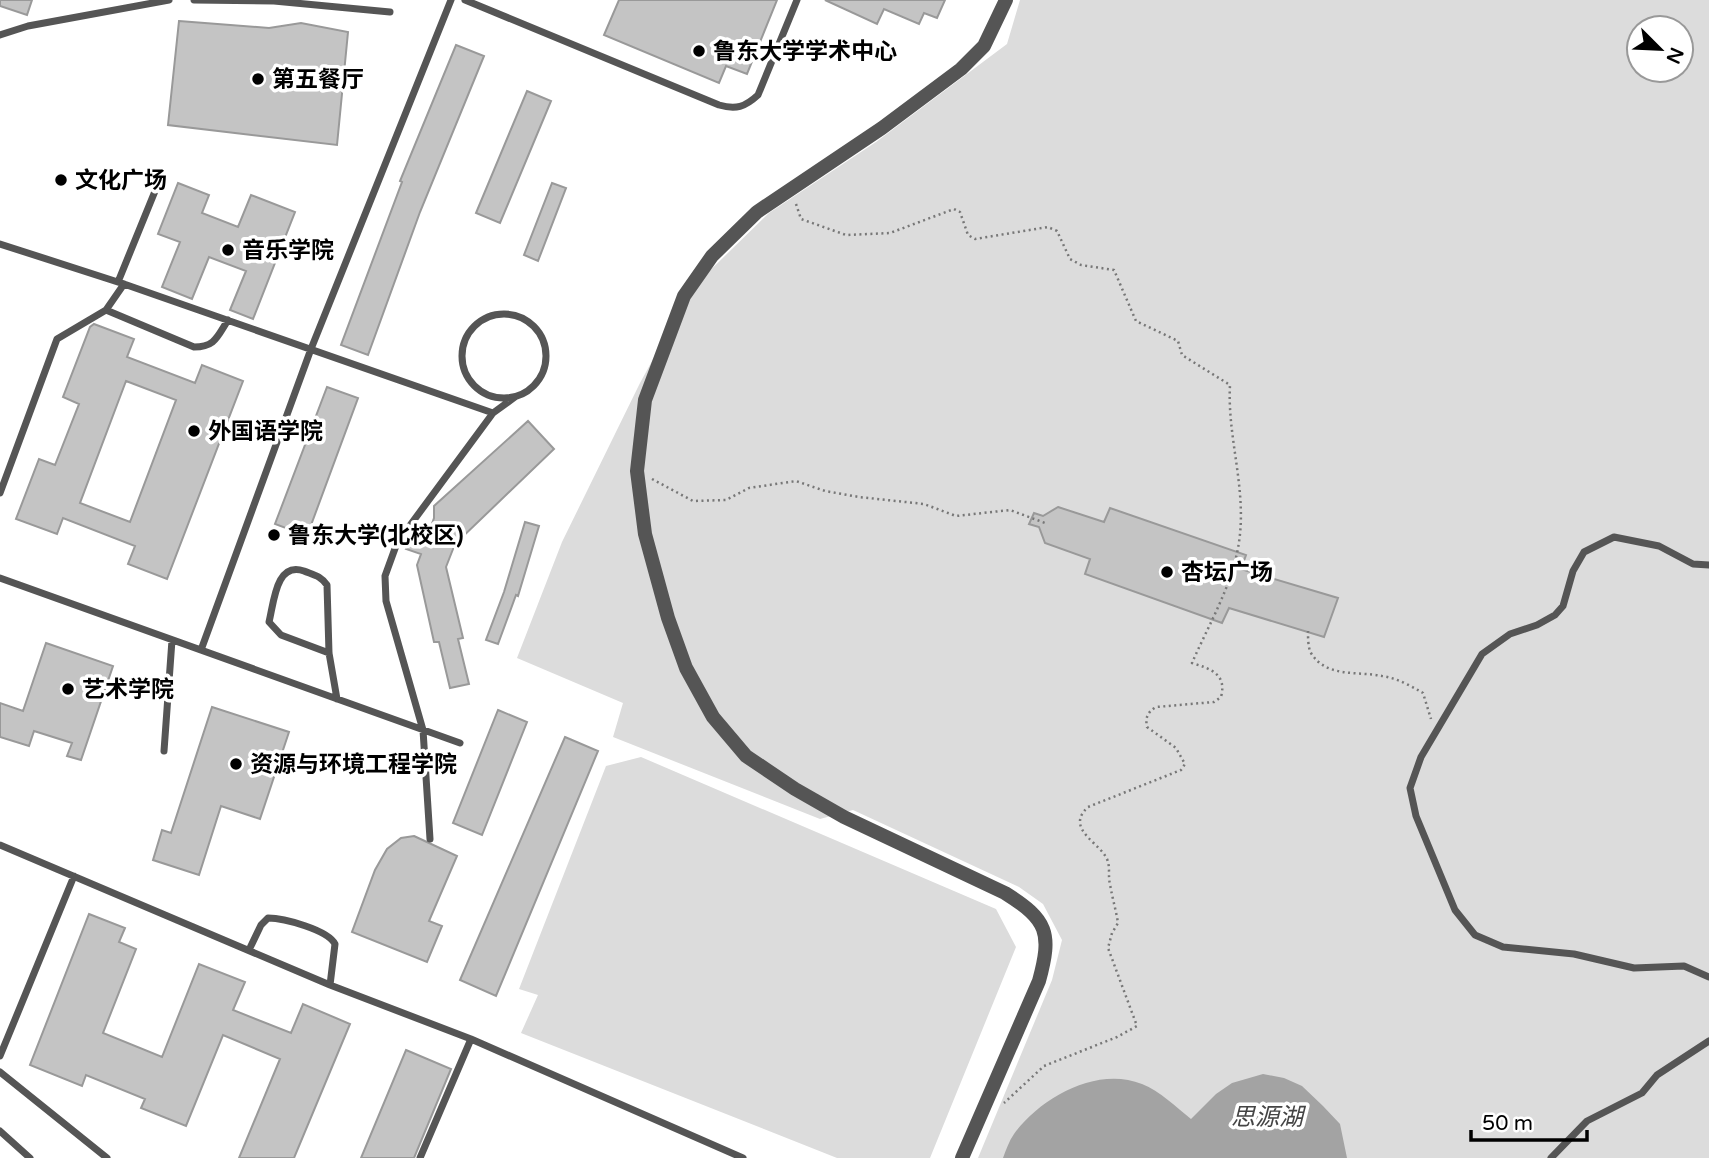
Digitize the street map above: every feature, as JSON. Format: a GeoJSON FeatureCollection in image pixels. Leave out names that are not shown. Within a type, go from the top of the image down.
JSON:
{"type":"FeatureCollection","features":[{"type":"Feature","properties":{"kind":"street"},"geometry":{"type":"LineString","coordinates":[[962,1158],[1039,981],[1048,950],[1042,926],[1027,907],[1005,893],[844,817],[795,789],[747,756],[713,717],[686,668],[668,618],[645,534],[636,471],[645,400],[684,296],[712,256],[757,212],[882,128],[961,69],[984,46],[1006,0]]}},
{"type":"Feature","properties":{"kind":"lane"},"geometry":{"type":"LineString","coordinates":[[0,35],[29,26],[169,0]]}},
{"type":"Feature","properties":{"kind":"lane"},"geometry":{"type":"LineString","coordinates":[[194,0],[274,0],[390,12]]}},
{"type":"Feature","properties":{"kind":"lane"},"geometry":{"type":"LineString","coordinates":[[201,650],[312,349],[451,0]]}},
{"type":"Feature","properties":{"kind":"lane"},"geometry":{"type":"LineString","coordinates":[[465,0],[733,109],[747,105],[758,95],[797,0]]}},
{"type":"Feature","properties":{"kind":"lane"},"geometry":{"type":"LineString","coordinates":[[0,493],[57,339],[106,310],[121,283],[162,174]]}},
{"type":"Feature","properties":{"kind":"lane"},"geometry":{"type":"LineString","coordinates":[[0,244],[121,283],[494,413]]}},
{"type":"Feature","properties":{"kind":"lane"},"geometry":{"type":"LineString","coordinates":[[106,310],[194,347],[207,347],[214,342],[228,320]]}},
{"type":"Feature","properties":{"kind":"lane"},"geometry":{"type":"LineString","coordinates":[[430,839],[423,730],[386,601],[385,576],[397,543],[494,413],[525,393],[540,379],[547,360],[547,350],[539,331],[524,317],[494,314],[484,318],[469,332],[462,351],[462,362],[477,388],[495,397],[515,397]]}},
{"type":"Feature","properties":{"kind":"lane"},"geometry":{"type":"LineString","coordinates":[[1709,565],[1693,564],[1659,546],[1614,537],[1584,552],[1573,570],[1563,606],[1555,615],[1510,634],[1482,654],[1435,732],[1410,788],[1416,816],[1455,910],[1475,935],[1503,947],[1574,954],[1634,968],[1684,966],[1709,977]]}},
{"type":"Feature","properties":{"kind":"lane"},"geometry":{"type":"LineString","coordinates":[[329,653],[281,635],[269,622],[281,577],[288,570],[297,569],[321,577],[327,585],[329,653],[337,699]]}},
{"type":"Feature","properties":{"kind":"lane"},"geometry":{"type":"LineString","coordinates":[[0,578],[460,743]]}},
{"type":"Feature","properties":{"kind":"lane"},"geometry":{"type":"LineString","coordinates":[[164,751],[172,640]]}},
{"type":"Feature","properties":{"kind":"lane"},"geometry":{"type":"LineString","coordinates":[[0,845],[330,985],[471,1039],[743,1158]]}},
{"type":"Feature","properties":{"kind":"lane"},"geometry":{"type":"LineString","coordinates":[[0,1056],[74,876]]}},
{"type":"Feature","properties":{"kind":"lane"},"geometry":{"type":"LineString","coordinates":[[249,950],[261,925],[268,918],[278,918],[327,934],[335,944],[330,985]]}},
{"type":"Feature","properties":{"kind":"lane"},"geometry":{"type":"LineString","coordinates":[[420,1158],[471,1039]]}},
{"type":"Feature","properties":{"kind":"lane"},"geometry":{"type":"LineString","coordinates":[[1551,1158],[1587,1121],[1642,1093],[1657,1075],[1709,1041]]}},
{"type":"Feature","properties":{"kind":"lane"},"geometry":{"type":"LineString","coordinates":[[0,1072],[107,1158]]}},
{"type":"Feature","properties":{"kind":"lane"},"geometry":{"type":"LineString","coordinates":[[0,1131],[30,1158]]}},
{"type":"Feature","properties":{"kind":"path"},"geometry":{"type":"LineString","coordinates":[[788,191],[800,210],[801,219],[846,235],[890,233],[954,209],[960,212],[968,235],[975,239],[1048,227],[1057,232],[1070,259],[1081,265],[1114,270],[1136,321],[1178,341],[1182,355],[1230,384],[1228,410],[1240,491],[1240,539],[1234,566],[1192,663],[1210,669],[1220,677],[1224,687],[1221,697],[1214,702],[1156,707],[1150,711],[1146,720],[1147,727],[1176,748],[1185,764],[1181,770],[1088,807],[1080,821],[1082,830],[1108,861],[1118,923],[1108,948],[1137,1026],[1117,1037],[1044,1066],[1002,1105]]}},
{"type":"Feature","properties":{"kind":"path"},"geometry":{"type":"LineString","coordinates":[[636,471],[693,501],[726,500],[749,488],[796,481],[825,491],[924,504],[956,516],[1010,510],[1045,523]]}},
{"type":"Feature","properties":{"kind":"path"},"geometry":{"type":"LineString","coordinates":[[1308,632],[1310,652],[1325,667],[1346,674],[1383,676],[1423,693],[1435,732]]}},
{"type":"Feature","properties":{"kind":"shaded area"},"geometry":{"type":"Polygon","coordinates":[[[1020,0],[1709,0],[1709,1158],[978,1158],[1052,980],[1062,940],[1043,904],[1019,887],[853,810],[820,819],[613,737],[623,703],[517,658],[562,542],[640,383],[692,288],[769,213],[876,142],[1007,44],[1020,0]]]}},
{"type":"Feature","properties":{"kind":"shaded area"},"geometry":{"type":"Polygon","coordinates":[[[641,757],[996,909],[1016,947],[930,1158],[837,1158],[521,1033],[538,995],[519,989],[606,766],[641,757]]]}},
{"type":"Feature","properties":{"kind":"water","name":"思源湖"},"geometry":{"type":"Polygon","coordinates":[[[1263,1074],[1284,1078],[1302,1086],[1323,1106],[1340,1124],[1347,1158],[1003,1158],[1014,1134],[1025,1120],[1054,1097],[1089,1082],[1125,1079],[1142,1084],[1191,1119],[1216,1094],[1232,1083],[1263,1074]]]}},
{"type":"Feature","properties":{"kind":"building"},"geometry":{"type":"Polygon","coordinates":[[[0,0],[32,0],[27,15],[0,6],[0,0]]]}},
{"type":"Feature","properties":{"kind":"building","name":"鲁东大学学术中心"},"geometry":{"type":"Polygon","coordinates":[[[619,0],[777,0],[747,74],[726,66],[719,83],[604,35],[619,0]]]}},
{"type":"Feature","properties":{"kind":"building"},"geometry":{"type":"Polygon","coordinates":[[[825,0],[945,0],[937,18],[924,13],[919,24],[884,9],[877,24],[825,0]]]}},
{"type":"Feature","properties":{"kind":"building","name":"第五餐厅"},"geometry":{"type":"Polygon","coordinates":[[[179,21],[269,28],[301,23],[348,32],[337,145],[168,125],[179,21]]]}},
{"type":"Feature","properties":{"kind":"building"},"geometry":{"type":"Polygon","coordinates":[[[456,45],[484,56],[420,212],[368,355],[341,345],[402,182],[400,181],[456,45]]]}},
{"type":"Feature","properties":{"kind":"building"},"geometry":{"type":"Polygon","coordinates":[[[527,91],[551,101],[500,223],[476,213],[527,91]]]}},
{"type":"Feature","properties":{"kind":"building","name":"音乐学院"},"geometry":{"type":"Polygon","coordinates":[[[178,183],[209,195],[202,213],[238,227],[251,195],[295,212],[253,319],[230,310],[246,271],[209,257],[192,299],[162,287],[180,242],[158,234],[178,183]]]}},
{"type":"Feature","properties":{"kind":"building"},"geometry":{"type":"Polygon","coordinates":[[[552,183],[566,188],[538,261],[524,255],[552,183]]]}},
{"type":"Feature","properties":{"kind":"building","name":"外国语学院"},"geometry":{"type":"Polygon","coordinates":[[[94,324],[134,339],[127,357],[195,383],[202,365],[243,381],[167,579],[128,564],[135,546],[63,518],[57,534],[16,519],[39,459],[55,465],[79,404],[63,397],[90,327],[94,324]],[[126,381],[80,503],[130,522],[176,400],[126,381]]]}},
{"type":"Feature","properties":{"kind":"building"},"geometry":{"type":"Polygon","coordinates":[[[327,387],[358,398],[307,536],[275,524],[327,387]]]}},
{"type":"Feature","properties":{"kind":"building"},"geometry":{"type":"Polygon","coordinates":[[[528,421],[554,449],[455,544],[446,567],[463,638],[458,639],[469,684],[450,688],[439,642],[434,642],[417,565],[421,554],[406,549],[416,528],[429,532],[434,518],[434,506],[528,421]]]}},
{"type":"Feature","properties":{"kind":"building","name":"杏坛广场"},"geometry":{"type":"Polygon","coordinates":[[[1058,507],[1104,522],[1110,508],[1246,555],[1241,569],[1338,598],[1324,637],[1229,608],[1222,623],[1085,574],[1090,559],[1045,543],[1039,527],[1029,524],[1034,513],[1043,516],[1058,507]]]}},
{"type":"Feature","properties":{"kind":"building"},"geometry":{"type":"Polygon","coordinates":[[[525,522],[539,526],[518,596],[516,595],[498,644],[486,640],[525,522]]]}},
{"type":"Feature","properties":{"kind":"building","name":"艺术学院"},"geometry":{"type":"Polygon","coordinates":[[[46,643],[113,666],[81,760],[67,756],[72,743],[34,731],[29,746],[0,737],[0,703],[23,711],[46,643]]]}},
{"type":"Feature","properties":{"kind":"building","name":"资源与环境工程学院"},"geometry":{"type":"Polygon","coordinates":[[[212,707],[289,732],[260,819],[221,806],[199,875],[153,860],[162,830],[171,833],[212,707]]]}},
{"type":"Feature","properties":{"kind":"building"},"geometry":{"type":"Polygon","coordinates":[[[498,710],[527,722],[482,835],[453,823],[498,710]]]}},
{"type":"Feature","properties":{"kind":"building"},"geometry":{"type":"Polygon","coordinates":[[[565,737],[598,751],[496,996],[460,980],[565,737]]]}},
{"type":"Feature","properties":{"kind":"building"},"geometry":{"type":"Polygon","coordinates":[[[414,836],[457,856],[429,921],[442,926],[427,962],[352,932],[375,870],[387,849],[401,838],[414,836]]]}},
{"type":"Feature","properties":{"kind":"building"},"geometry":{"type":"Polygon","coordinates":[[[89,914],[125,928],[119,942],[136,949],[103,1033],[162,1057],[199,964],[245,982],[233,1010],[291,1033],[303,1004],[350,1024],[294,1158],[239,1158],[280,1059],[223,1035],[186,1126],[141,1108],[145,1099],[86,1075],[82,1086],[30,1065],[89,914]]]}},
{"type":"Feature","properties":{"kind":"building"},"geometry":{"type":"Polygon","coordinates":[[[406,1050],[451,1069],[414,1158],[361,1158],[406,1050]]]}},
{"type":"Feature","properties":{"kind":"place","name":"鲁东大学学术中心"},"geometry":{"type":"Point","coordinates":[699,51]}},
{"type":"Feature","properties":{"kind":"place","name":"第五餐厅"},"geometry":{"type":"Point","coordinates":[258,79]}},
{"type":"Feature","properties":{"kind":"place","name":"文化广场"},"geometry":{"type":"Point","coordinates":[61,180]}},
{"type":"Feature","properties":{"kind":"place","name":"音乐学院"},"geometry":{"type":"Point","coordinates":[228,250]}},
{"type":"Feature","properties":{"kind":"place","name":"外国语学院"},"geometry":{"type":"Point","coordinates":[194,431]}},
{"type":"Feature","properties":{"kind":"place","name":"鲁东大学(北校区)"},"geometry":{"type":"Point","coordinates":[274,535]}},
{"type":"Feature","properties":{"kind":"place","name":"杏坛广场"},"geometry":{"type":"Point","coordinates":[1167,572]}},
{"type":"Feature","properties":{"kind":"place","name":"艺术学院"},"geometry":{"type":"Point","coordinates":[68,689]}},
{"type":"Feature","properties":{"kind":"place","name":"资源与环境工程学院"},"geometry":{"type":"Point","coordinates":[236,764]}}]}
